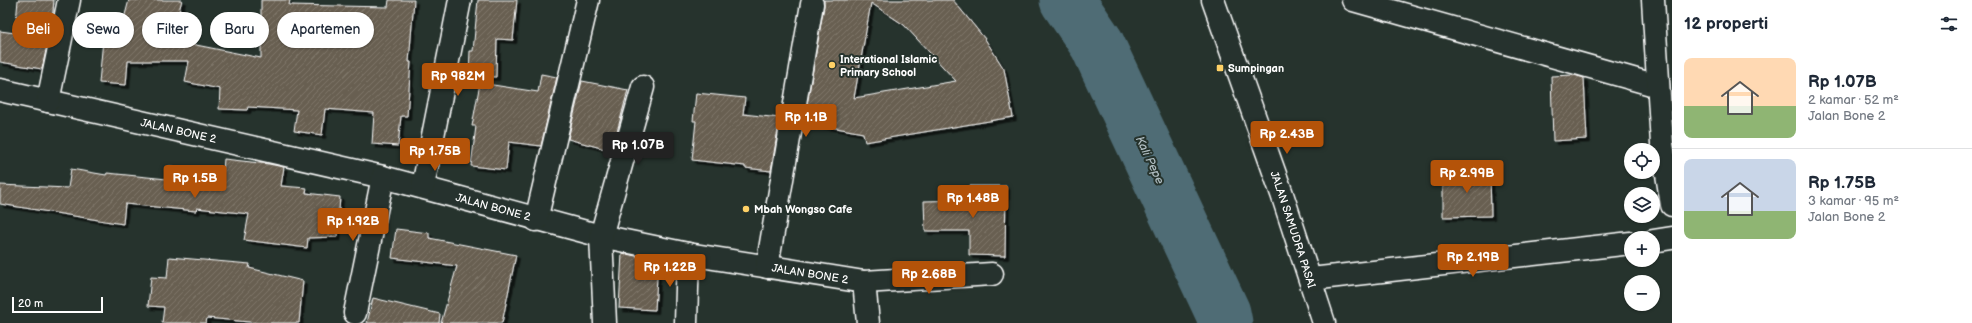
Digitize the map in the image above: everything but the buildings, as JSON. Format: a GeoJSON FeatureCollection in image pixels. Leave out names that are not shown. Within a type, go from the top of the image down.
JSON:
{"type":"FeatureCollection","features":[{"type":"Feature","properties":{"kind":"street"},"geometry":{"type":"LineString","coordinates":[[48,101],[69,0]]}},
{"type":"Feature","properties":{"kind":"street"},"geometry":{"type":"LineString","coordinates":[[423,186],[460,0]]}},
{"type":"Feature","properties":{"kind":"street"},"geometry":{"type":"LineString","coordinates":[[536,220],[588,0]]}},
{"type":"Feature","properties":{"kind":"street","name":"JALAN SAMUDRA PASAI"},"geometry":{"type":"LineString","coordinates":[[1213,0],[1282,194],[1324,323]]}},
{"type":"Feature","properties":{"kind":"street"},"geometry":{"type":"LineString","coordinates":[[1353,0],[1658,86]]}},
{"type":"Feature","properties":{"kind":"street"},"geometry":{"type":"LineString","coordinates":[[767,267],[812,4]]}},
{"type":"Feature","properties":{"kind":"street"},"geometry":{"type":"LineString","coordinates":[[1660,7],[1658,86],[1662,144],[1670,180],[1672,205]]}},
{"type":"Feature","properties":{"kind":"street"},"geometry":{"type":"LineString","coordinates":[[604,323],[601,236],[643,86]]}},
{"type":"Feature","properties":{"kind":"street","name":"JALAN BONE 2"},"geometry":{"type":"LineString","coordinates":[[0,90],[423,186],[536,220],[601,236],[688,254],[864,282],[992,274]]}},
{"type":"Feature","properties":{"kind":"street"},"geometry":{"type":"LineString","coordinates":[[355,313],[383,177]]}},
{"type":"Feature","properties":{"kind":"street"},"geometry":{"type":"LineString","coordinates":[[1660,240],[1672,238]]}},
{"type":"Feature","properties":{"kind":"street"},"geometry":{"type":"LineString","coordinates":[[1310,279],[1624,244]]}},
{"type":"Feature","properties":{"kind":"street"},"geometry":{"type":"LineString","coordinates":[[686,323],[688,254]]}},
{"type":"Feature","properties":{"kind":"street"},"geometry":{"type":"LineString","coordinates":[[864,282],[868,323]]}},
{"type":"Feature","properties":{"kind":"waterway","name":"Kali Pepe"},"geometry":{"type":"LineString","coordinates":[[1067,0],[1097,44],[1223,313],[1225,323]]}},
{"type":"Feature","properties":{"kind":"place","name":"Interational Islamic Primary School"},"geometry":{"type":"Point","coordinates":[832,65]}},
{"type":"Feature","properties":{"kind":"place","name":"Sumpingan"},"geometry":{"type":"Point","coordinates":[1220,68]}},
{"type":"Feature","properties":{"kind":"place","name":"Mbah Wongso Cafe"},"geometry":{"type":"Point","coordinates":[746,209]}}]}
